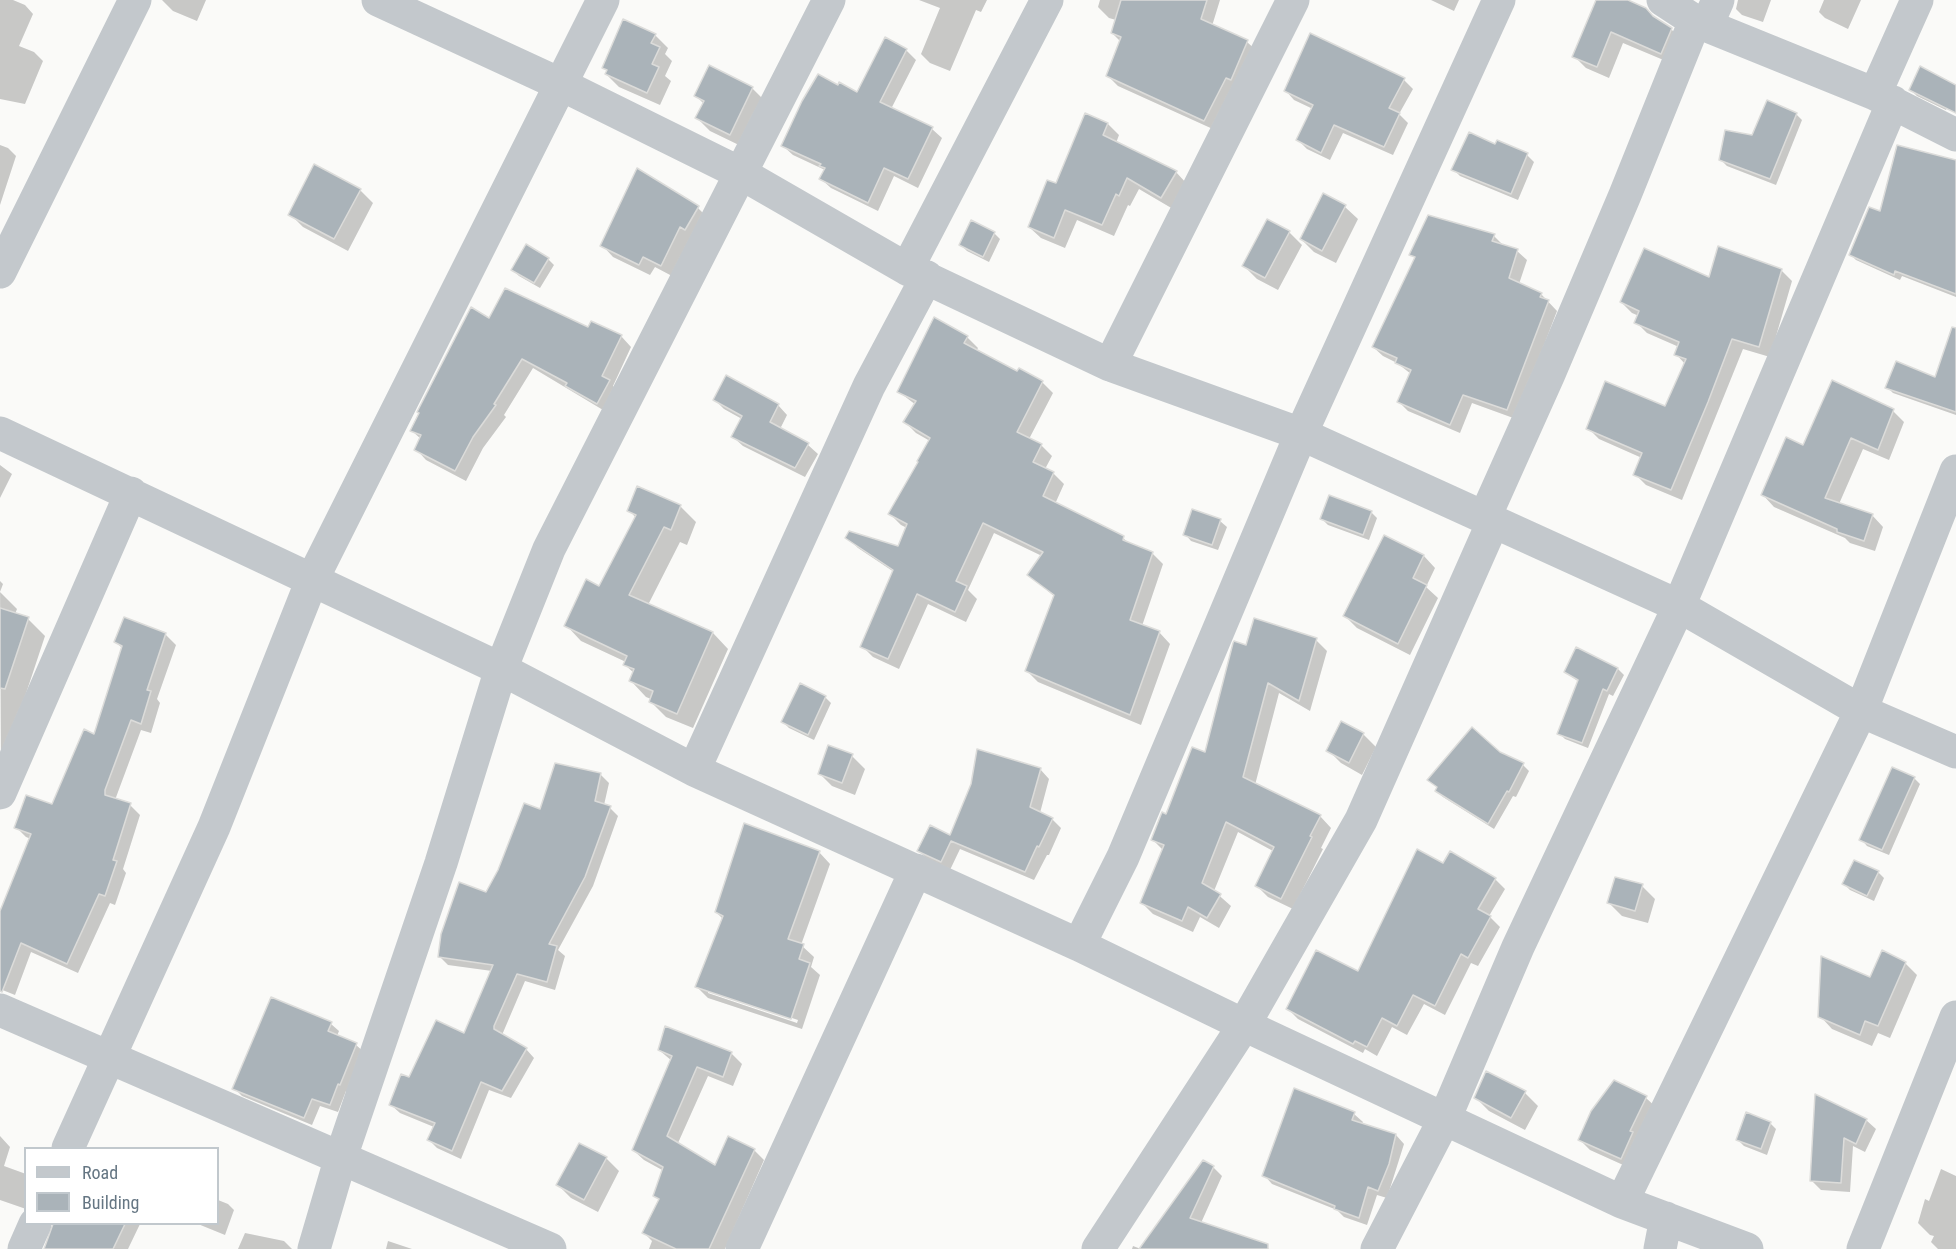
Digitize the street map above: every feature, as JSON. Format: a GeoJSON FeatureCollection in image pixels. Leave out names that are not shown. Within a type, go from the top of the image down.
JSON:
{"type":"FeatureCollection","features":[{"type":"Feature","properties":{"kind":"street"},"geometry":{"type":"LineString","coordinates":[[0,272],[135,0]]}},
{"type":"Feature","properties":{"kind":"street"},"geometry":{"type":"LineString","coordinates":[[69,1147],[214,827],[312,580],[603,0]]}},
{"type":"Feature","properties":{"kind":"street"},"geometry":{"type":"LineString","coordinates":[[314,1249],[341,1157],[441,863],[501,669],[549,549],[829,0]]}},
{"type":"Feature","properties":{"kind":"street"},"geometry":{"type":"LineString","coordinates":[[694,770],[869,386],[917,273],[1047,0]]}},
{"type":"Feature","properties":{"kind":"street"},"geometry":{"type":"LineString","coordinates":[[1110,365],[1293,0]]}},
{"type":"Feature","properties":{"kind":"street"},"geometry":{"type":"LineString","coordinates":[[1079,945],[1123,857],[1301,434],[1499,0]]}},
{"type":"Feature","properties":{"kind":"street"},"geometry":{"type":"LineString","coordinates":[[1663,0],[1707,16],[1884,98],[1956,135]]}},
{"type":"Feature","properties":{"kind":"street"},"geometry":{"type":"LineString","coordinates":[[1377,1249],[1445,1118],[1518,947],[1679,606],[1884,98],[1917,0]]}},
{"type":"Feature","properties":{"kind":"street"},"geometry":{"type":"LineString","coordinates":[[380,1],[562,85],[742,174],[917,273],[1110,365],[1301,434],[1679,606],[1861,711],[1956,752]]}},
{"type":"Feature","properties":{"kind":"street"},"geometry":{"type":"LineString","coordinates":[[1098,1249],[1244,1025],[1361,820],[1625,195],[1707,16]]}},
{"type":"Feature","properties":{"kind":"street"},"geometry":{"type":"LineString","coordinates":[[0,433],[501,669],[694,770],[1079,945],[1622,1202],[1663,1234],[1747,1249]]}},
{"type":"Feature","properties":{"kind":"street"},"geometry":{"type":"LineString","coordinates":[[1622,1202],[1861,711],[1956,471]]}},
{"type":"Feature","properties":{"kind":"street"},"geometry":{"type":"LineString","coordinates":[[0,793],[131,493]]}},
{"type":"Feature","properties":{"kind":"street"},"geometry":{"type":"LineString","coordinates":[[742,1249],[915,870]]}},
{"type":"Feature","properties":{"kind":"street"},"geometry":{"type":"LineString","coordinates":[[0,1010],[550,1249]]}},
{"type":"Feature","properties":{"kind":"street"},"geometry":{"type":"LineString","coordinates":[[1863,1249],[1956,1017]]}},
{"type":"Feature","properties":{"kind":"street"},"geometry":{"type":"LineString","coordinates":[[24,1249],[35,1225]]}},
{"type":"Feature","properties":{"kind":"building"},"geometry":{"type":"Polygon","coordinates":[[[1121,0],[1207,0],[1201,19],[1248,40],[1231,80],[1226,78],[1204,121],[1106,76],[1121,37],[1111,33],[1121,0]]]}},
{"type":"Feature","properties":{"kind":"building"},"geometry":{"type":"Polygon","coordinates":[[[1596,0],[1628,0],[1646,8],[1653,16],[1672,28],[1661,54],[1611,32],[1597,67],[1572,57],[1596,0]]]}},
{"type":"Feature","properties":{"kind":"building"},"geometry":{"type":"Polygon","coordinates":[[[623,19],[656,34],[651,43],[660,47],[652,64],[659,67],[647,93],[605,74],[607,70],[602,68],[623,19]]]}},
{"type":"Feature","properties":{"kind":"building"},"geometry":{"type":"Polygon","coordinates":[[[1310,33],[1405,78],[1389,108],[1400,113],[1384,147],[1334,125],[1321,153],[1296,140],[1313,105],[1284,91],[1310,33]]]}},
{"type":"Feature","properties":{"kind":"building"},"geometry":{"type":"Polygon","coordinates":[[[885,37],[907,49],[880,102],[933,127],[908,179],[884,168],[868,203],[819,179],[825,168],[819,166],[821,164],[781,146],[802,101],[818,74],[857,92],[885,37]]]}},
{"type":"Feature","properties":{"kind":"building"},"geometry":{"type":"Polygon","coordinates":[[[709,65],[753,87],[730,135],[695,118],[704,101],[694,96],[709,65]]]}},
{"type":"Feature","properties":{"kind":"building"},"geometry":{"type":"Polygon","coordinates":[[[1920,66],[1956,85],[1956,113],[1909,90],[1920,66]]]}},
{"type":"Feature","properties":{"kind":"building"},"geometry":{"type":"Polygon","coordinates":[[[1767,100],[1797,113],[1770,179],[1719,160],[1725,130],[1752,135],[1767,100]]]}},
{"type":"Feature","properties":{"kind":"building"},"geometry":{"type":"Polygon","coordinates":[[[1085,113],[1108,123],[1103,135],[1177,171],[1161,198],[1127,178],[1119,196],[1116,194],[1102,225],[1065,210],[1054,238],[1028,227],[1047,180],[1056,183],[1085,113]]]}},
{"type":"Feature","properties":{"kind":"building"},"geometry":{"type":"Polygon","coordinates":[[[1469,132],[1495,144],[1497,140],[1528,153],[1511,194],[1451,170],[1469,132]]]}},
{"type":"Feature","properties":{"kind":"building"},"geometry":{"type":"Polygon","coordinates":[[[1897,145],[1956,160],[1956,294],[1895,271],[1894,275],[1849,255],[1869,207],[1880,211],[1897,145]]]}},
{"type":"Feature","properties":{"kind":"building"},"geometry":{"type":"Polygon","coordinates":[[[314,164],[361,189],[334,239],[288,215],[314,164]]]}},
{"type":"Feature","properties":{"kind":"building"},"geometry":{"type":"Polygon","coordinates":[[[637,168],[699,206],[685,230],[680,227],[661,266],[643,257],[639,265],[600,246],[637,168]]]}},
{"type":"Feature","properties":{"kind":"building"},"geometry":{"type":"Polygon","coordinates":[[[1323,193],[1346,205],[1322,251],[1300,239],[1323,193]]]}},
{"type":"Feature","properties":{"kind":"building"},"geometry":{"type":"Polygon","coordinates":[[[1428,215],[1495,234],[1492,241],[1518,249],[1509,278],[1542,293],[1540,297],[1549,300],[1507,410],[1463,395],[1450,425],[1397,402],[1411,370],[1395,363],[1397,358],[1372,347],[1415,257],[1409,255],[1428,215]]]}},
{"type":"Feature","properties":{"kind":"building"},"geometry":{"type":"Polygon","coordinates":[[[1267,219],[1290,231],[1265,278],[1242,266],[1267,219]]]}},
{"type":"Feature","properties":{"kind":"building"},"geometry":{"type":"Polygon","coordinates":[[[971,220],[995,232],[983,257],[959,245],[971,220]]]}},
{"type":"Feature","properties":{"kind":"building"},"geometry":{"type":"Polygon","coordinates":[[[526,244],[549,258],[534,283],[511,270],[526,244]]]}},
{"type":"Feature","properties":{"kind":"building"},"geometry":{"type":"Polygon","coordinates":[[[1718,246],[1782,269],[1759,347],[1732,339],[1671,490],[1633,475],[1642,453],[1586,429],[1605,381],[1665,406],[1686,359],[1674,355],[1679,342],[1634,323],[1639,311],[1620,302],[1644,248],[1709,277],[1718,246]]]}},
{"type":"Feature","properties":{"kind":"building"},"geometry":{"type":"Polygon","coordinates":[[[505,288],[588,327],[591,321],[622,335],[602,376],[610,380],[597,404],[565,386],[567,383],[522,359],[494,404],[496,405],[473,437],[455,471],[414,450],[421,435],[410,431],[419,413],[417,412],[471,307],[489,318],[505,288]]]}},
{"type":"Feature","properties":{"kind":"building"},"geometry":{"type":"Polygon","coordinates":[[[934,317],[968,336],[964,343],[1017,371],[1019,368],[1043,381],[1017,432],[1042,444],[1033,462],[1054,472],[1043,496],[1124,536],[1123,540],[1153,552],[1130,620],[1160,631],[1130,715],[1025,671],[1054,595],[1027,575],[1043,552],[983,523],[956,581],[967,586],[955,612],[917,594],[888,659],[860,647],[893,570],[845,538],[849,531],[898,546],[907,524],[888,514],[930,438],[903,422],[916,401],[897,392],[934,317]]]}},
{"type":"Feature","properties":{"kind":"building"},"geometry":{"type":"Polygon","coordinates":[[[1952,327],[1956,328],[1956,412],[1885,388],[1896,361],[1935,377],[1952,327]]]}},
{"type":"Feature","properties":{"kind":"building"},"geometry":{"type":"Polygon","coordinates":[[[726,375],[779,404],[770,422],[809,443],[795,468],[731,437],[742,416],[713,400],[726,375]]]}},
{"type":"Feature","properties":{"kind":"building"},"geometry":{"type":"Polygon","coordinates":[[[1832,380],[1894,409],[1878,450],[1851,438],[1825,498],[1873,514],[1864,541],[1837,532],[1837,529],[1761,495],[1786,437],[1803,445],[1832,380]]]}},
{"type":"Feature","properties":{"kind":"building"},"geometry":{"type":"Polygon","coordinates":[[[637,486],[681,505],[671,530],[664,527],[629,595],[713,632],[677,714],[649,702],[653,691],[629,681],[634,669],[623,665],[627,656],[564,626],[586,579],[599,586],[636,515],[627,511],[637,486]]]}},
{"type":"Feature","properties":{"kind":"building"},"geometry":{"type":"Polygon","coordinates":[[[1329,495],[1372,511],[1363,535],[1320,519],[1329,495]]]}},
{"type":"Feature","properties":{"kind":"building"},"geometry":{"type":"Polygon","coordinates":[[[1192,509],[1221,519],[1212,545],[1183,535],[1192,509]]]}},
{"type":"Feature","properties":{"kind":"building"},"geometry":{"type":"Polygon","coordinates":[[[1384,535],[1424,555],[1413,578],[1427,585],[1398,644],[1343,616],[1384,535]]]}},
{"type":"Feature","properties":{"kind":"building"},"geometry":{"type":"Polygon","coordinates":[[[0,608],[29,617],[5,689],[0,688],[0,608]]]}},
{"type":"Feature","properties":{"kind":"building"},"geometry":{"type":"Polygon","coordinates":[[[124,617],[166,633],[147,690],[151,691],[141,724],[131,720],[105,790],[105,795],[131,803],[113,860],[117,861],[105,896],[99,894],[67,964],[21,943],[2,992],[0,991],[0,911],[31,834],[14,828],[26,795],[52,804],[84,729],[94,734],[122,646],[114,642],[124,617]]]}},
{"type":"Feature","properties":{"kind":"building"},"geometry":{"type":"Polygon","coordinates":[[[1254,618],[1317,638],[1299,701],[1268,683],[1243,777],[1321,815],[1281,899],[1255,886],[1274,847],[1226,822],[1202,883],[1221,894],[1207,918],[1188,907],[1182,921],[1140,903],[1164,845],[1151,840],[1162,812],[1166,814],[1192,747],[1205,752],[1233,643],[1234,641],[1246,645],[1254,618]]]}},
{"type":"Feature","properties":{"kind":"building"},"geometry":{"type":"Polygon","coordinates":[[[1576,647],[1618,668],[1607,691],[1603,689],[1582,743],[1557,734],[1578,680],[1564,672],[1576,647]]]}},
{"type":"Feature","properties":{"kind":"building"},"geometry":{"type":"Polygon","coordinates":[[[800,683],[826,696],[808,735],[781,722],[800,683]]]}},
{"type":"Feature","properties":{"kind":"building"},"geometry":{"type":"Polygon","coordinates":[[[1341,721],[1364,733],[1349,763],[1326,751],[1341,721]]]}},
{"type":"Feature","properties":{"kind":"building"},"geometry":{"type":"Polygon","coordinates":[[[1472,727],[1500,752],[1524,763],[1509,792],[1507,791],[1488,824],[1435,791],[1437,787],[1427,780],[1472,727]]]}},
{"type":"Feature","properties":{"kind":"building"},"geometry":{"type":"Polygon","coordinates":[[[828,745],[853,754],[842,783],[818,774],[828,745]]]}},
{"type":"Feature","properties":{"kind":"building"},"geometry":{"type":"Polygon","coordinates":[[[977,749],[1041,768],[1030,807],[1053,818],[1025,872],[951,841],[941,862],[917,851],[930,825],[950,835],[971,784],[977,749]]]}},
{"type":"Feature","properties":{"kind":"building"},"geometry":{"type":"Polygon","coordinates":[[[555,763],[601,773],[595,801],[611,806],[585,877],[549,944],[557,946],[547,982],[517,974],[494,1026],[494,1029],[527,1048],[502,1091],[481,1082],[452,1151],[427,1140],[435,1123],[389,1105],[401,1074],[409,1077],[436,1020],[464,1033],[493,965],[438,957],[441,934],[459,882],[486,892],[498,870],[524,803],[540,809],[555,763]]]}},
{"type":"Feature","properties":{"kind":"building"},"geometry":{"type":"Polygon","coordinates":[[[1892,767],[1915,777],[1882,850],[1859,840],[1892,767]]]}},
{"type":"Feature","properties":{"kind":"building"},"geometry":{"type":"Polygon","coordinates":[[[744,823],[820,851],[788,939],[804,944],[799,959],[810,963],[791,1019],[695,987],[723,916],[715,912],[744,823]]]}},
{"type":"Feature","properties":{"kind":"building"},"geometry":{"type":"Polygon","coordinates":[[[1417,849],[1443,863],[1450,851],[1496,878],[1478,909],[1491,916],[1468,958],[1461,954],[1435,1006],[1413,995],[1397,1026],[1382,1018],[1367,1047],[1355,1041],[1353,1044],[1286,1009],[1316,950],[1358,971],[1417,849]]]}},
{"type":"Feature","properties":{"kind":"building"},"geometry":{"type":"Polygon","coordinates":[[[1854,860],[1879,871],[1867,896],[1842,884],[1854,860]]]}},
{"type":"Feature","properties":{"kind":"building"},"geometry":{"type":"Polygon","coordinates":[[[1615,877],[1643,884],[1635,911],[1607,903],[1615,877]]]}},
{"type":"Feature","properties":{"kind":"building"},"geometry":{"type":"Polygon","coordinates":[[[1882,950],[1906,962],[1878,1026],[1865,1021],[1860,1035],[1818,1017],[1821,956],[1870,977],[1882,950]]]}},
{"type":"Feature","properties":{"kind":"building"},"geometry":{"type":"Polygon","coordinates":[[[271,997],[332,1022],[328,1031],[357,1043],[330,1105],[312,1099],[304,1118],[232,1089],[271,997]]]}},
{"type":"Feature","properties":{"kind":"building"},"geometry":{"type":"Polygon","coordinates":[[[665,1026],[732,1052],[723,1077],[697,1067],[667,1136],[715,1165],[728,1136],[755,1149],[709,1249],[676,1249],[642,1233],[659,1199],[653,1196],[663,1167],[632,1150],[672,1056],[658,1050],[665,1026]]]}},
{"type":"Feature","properties":{"kind":"building"},"geometry":{"type":"Polygon","coordinates":[[[1486,1071],[1526,1091],[1511,1118],[1474,1098],[1486,1071]]]}},
{"type":"Feature","properties":{"kind":"building"},"geometry":{"type":"Polygon","coordinates":[[[1614,1080],[1647,1096],[1630,1131],[1633,1132],[1621,1159],[1578,1140],[1591,1111],[1614,1080]]]}},
{"type":"Feature","properties":{"kind":"building"},"geometry":{"type":"Polygon","coordinates":[[[1294,1088],[1355,1112],[1352,1120],[1396,1134],[1389,1164],[1378,1191],[1368,1187],[1359,1218],[1262,1176],[1294,1088]]]}},
{"type":"Feature","properties":{"kind":"building"},"geometry":{"type":"Polygon","coordinates":[[[1815,1094],[1867,1119],[1856,1144],[1844,1138],[1841,1183],[1810,1181],[1815,1094]]]}},
{"type":"Feature","properties":{"kind":"building"},"geometry":{"type":"Polygon","coordinates":[[[1746,1112],[1771,1122],[1761,1149],[1736,1140],[1746,1112]]]}},
{"type":"Feature","properties":{"kind":"building"},"geometry":{"type":"Polygon","coordinates":[[[579,1143],[607,1157],[584,1200],[556,1185],[579,1143]]]}},
{"type":"Feature","properties":{"kind":"building"},"geometry":{"type":"Polygon","coordinates":[[[1203,1160],[1214,1166],[1190,1218],[1268,1244],[1268,1249],[1139,1249],[1203,1160]]]}},
{"type":"Feature","properties":{"kind":"building"},"geometry":{"type":"Polygon","coordinates":[[[53,1225],[125,1225],[113,1249],[44,1249],[53,1225]]]}}]}
